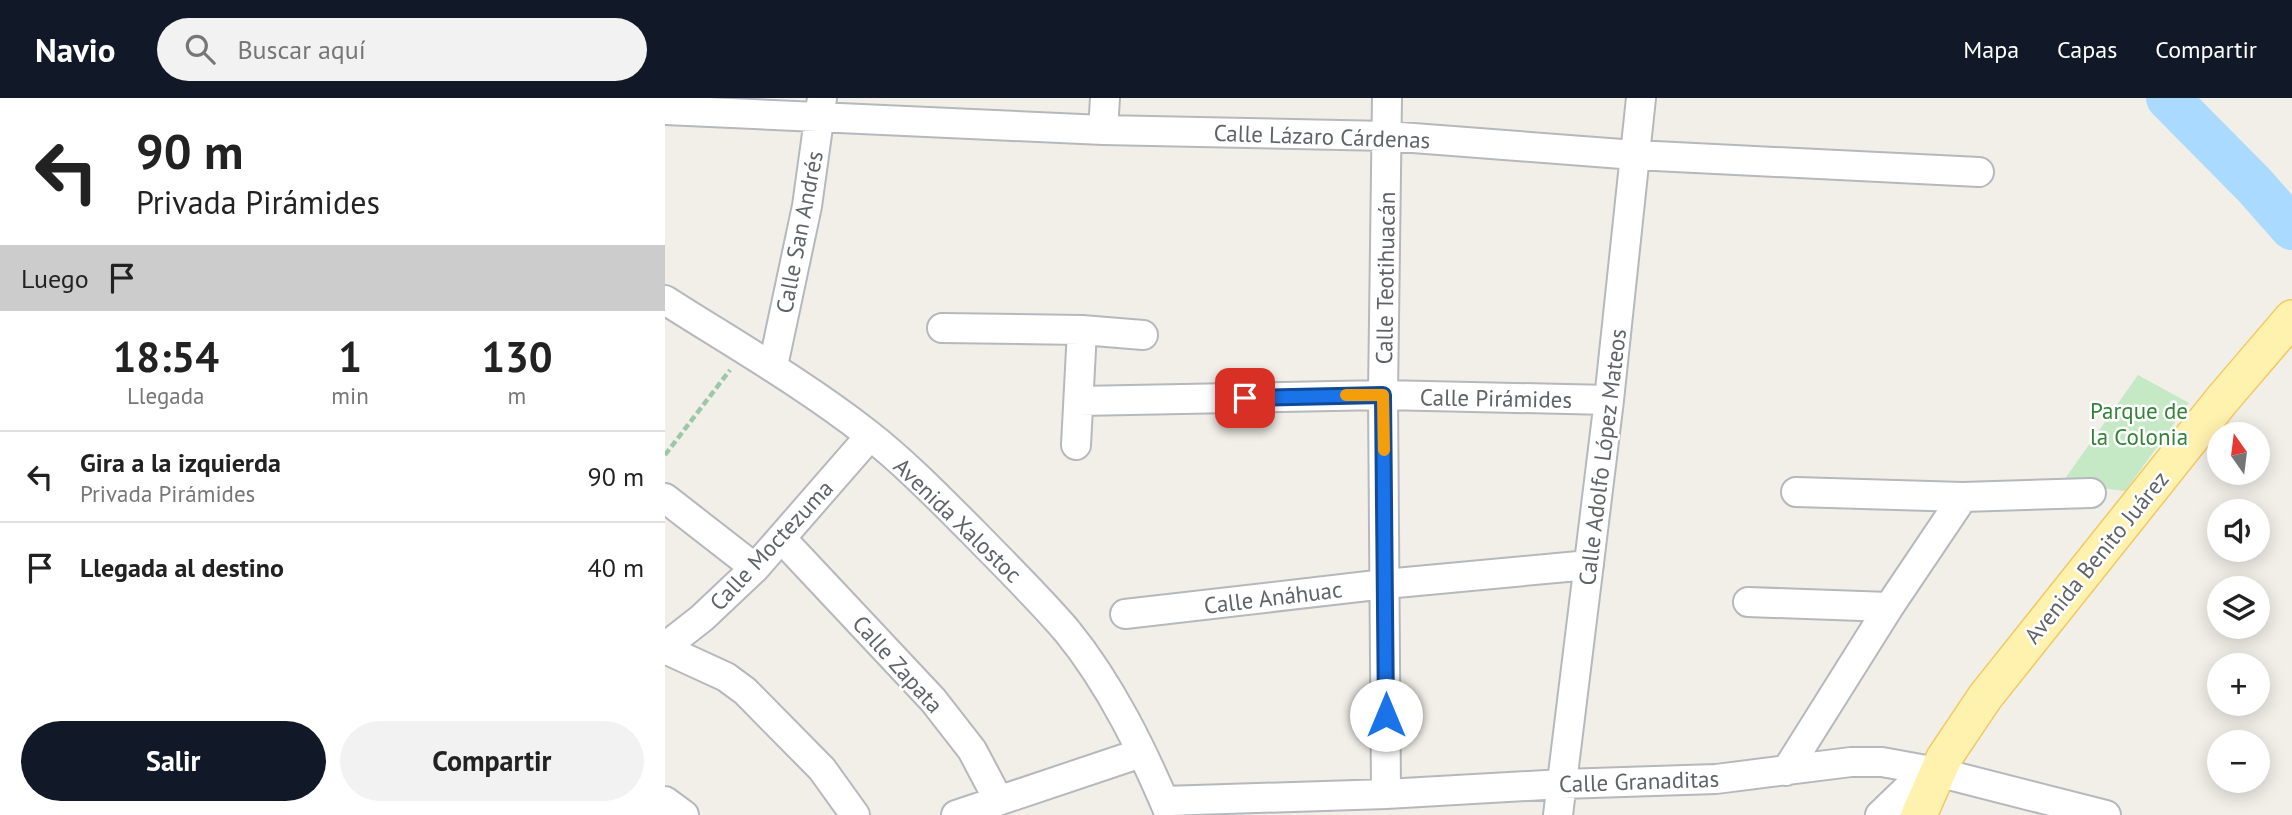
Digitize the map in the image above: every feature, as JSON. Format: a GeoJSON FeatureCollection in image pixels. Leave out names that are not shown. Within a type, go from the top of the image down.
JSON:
{"type":"FeatureCollection","features":[{"type":"Feature","properties":{"kind":"main road","name":"Avenida Benito Juárez"},"geometry":{"type":"LineString","coordinates":[[1927,801],[1957,736],[1978,707],[2221,401],[2292,318]]}},
{"type":"Feature","properties":{"kind":"street"},"geometry":{"type":"LineString","coordinates":[[1103,130],[1105,98]]}},
{"type":"Feature","properties":{"kind":"street","name":"Calle Teotihuacán"},"geometry":{"type":"LineString","coordinates":[[1386,794],[1383,395],[1387,98]]}},
{"type":"Feature","properties":{"kind":"street","name":"Calle Adolfo López Mateos"},"geometry":{"type":"LineString","coordinates":[[1558,815],[1609,400],[1641,98]]}},
{"type":"Feature","properties":{"kind":"street","name":"Calle Lázaro Cárdenas"},"geometry":{"type":"LineString","coordinates":[[665,110],[821,108],[1103,130],[1387,136],[1635,155],[1979,172]]}},
{"type":"Feature","properties":{"kind":"street","name":"Calle San Andrés"},"geometry":{"type":"LineString","coordinates":[[773,366],[807,206],[821,108]]}},
{"type":"Feature","properties":{"kind":"street","name":"Avenida Xalostoc"},"geometry":{"type":"LineString","coordinates":[[665,300],[773,366],[870,436],[950,509],[1030,590],[1067,632],[1113,700],[1167,808]]}},
{"type":"Feature","properties":{"kind":"street"},"geometry":{"type":"LineString","coordinates":[[941,328],[1082,330],[1143,335]]}},
{"type":"Feature","properties":{"kind":"street"},"geometry":{"type":"LineString","coordinates":[[1076,445],[1082,330]]}},
{"type":"Feature","properties":{"kind":"street","name":"Calle Pirámides"},"geometry":{"type":"LineString","coordinates":[[1079,401],[1383,395],[1609,400]]}},
{"type":"Feature","properties":{"kind":"street","name":"Calle Moctezuma"},"geometry":{"type":"LineString","coordinates":[[665,648],[702,618],[755,568],[870,436]]}},
{"type":"Feature","properties":{"kind":"street"},"geometry":{"type":"LineString","coordinates":[[1796,492],[1963,497],[2091,493]]}},
{"type":"Feature","properties":{"kind":"street"},"geometry":{"type":"LineString","coordinates":[[1786,771],[1889,607],[1963,497]]}},
{"type":"Feature","properties":{"kind":"street"},"geometry":{"type":"LineString","coordinates":[[665,498],[755,568]]}},
{"type":"Feature","properties":{"kind":"street","name":"Calle Zapata"},"geometry":{"type":"LineString","coordinates":[[781,538],[933,700],[972,750],[999,801]]}},
{"type":"Feature","properties":{"kind":"street","name":"Calle Anáhuac"},"geometry":{"type":"LineString","coordinates":[[1125,614],[1385,584],[1589,565]]}},
{"type":"Feature","properties":{"kind":"street"},"geometry":{"type":"LineString","coordinates":[[1748,602],[1889,607]]}},
{"type":"Feature","properties":{"kind":"street"},"geometry":{"type":"LineString","coordinates":[[665,648],[726,677],[745,691],[823,769],[855,815]]}},
{"type":"Feature","properties":{"kind":"street"},"geometry":{"type":"LineString","coordinates":[[957,815],[1141,753]]}},
{"type":"Feature","properties":{"kind":"street","name":"Calle Granaditas"},"geometry":{"type":"LineString","coordinates":[[1167,808],[1562,784],[1716,779],[1851,762],[1882,762],[1927,801],[2106,815]]}},
{"type":"Feature","properties":{"kind":"street"},"geometry":{"type":"LineString","coordinates":[[1880,815],[1908,788],[1927,801]]}},
{"type":"Feature","properties":{"kind":"street"},"geometry":{"type":"LineString","coordinates":[[665,801],[684,815]]}},
{"type":"Feature","properties":{"kind":"path"},"geometry":{"type":"LineString","coordinates":[[665,455],[744,350]]}},
{"type":"Feature","properties":{"kind":"green space","name":"Parque de la Colonia"},"geometry":{"type":"Polygon","coordinates":[[[2138,375],[2189,403],[2125,491],[2062,483],[2138,375]]]}},
{"type":"Feature","properties":{"kind":"waterway"},"geometry":{"type":"LineString","coordinates":[[2168,98],[2254,185],[2292,228]]}},
{"type":"Feature","properties":{"kind":"slow traffic"},"geometry":{"type":"LineString","coordinates":[[1346,395],[1383,395],[1384,450]]}},
{"type":"Feature","properties":{"kind":"route"},"geometry":{"type":"LineString","coordinates":[[1245,398],[1383,395],[1386,715]]}}]}
